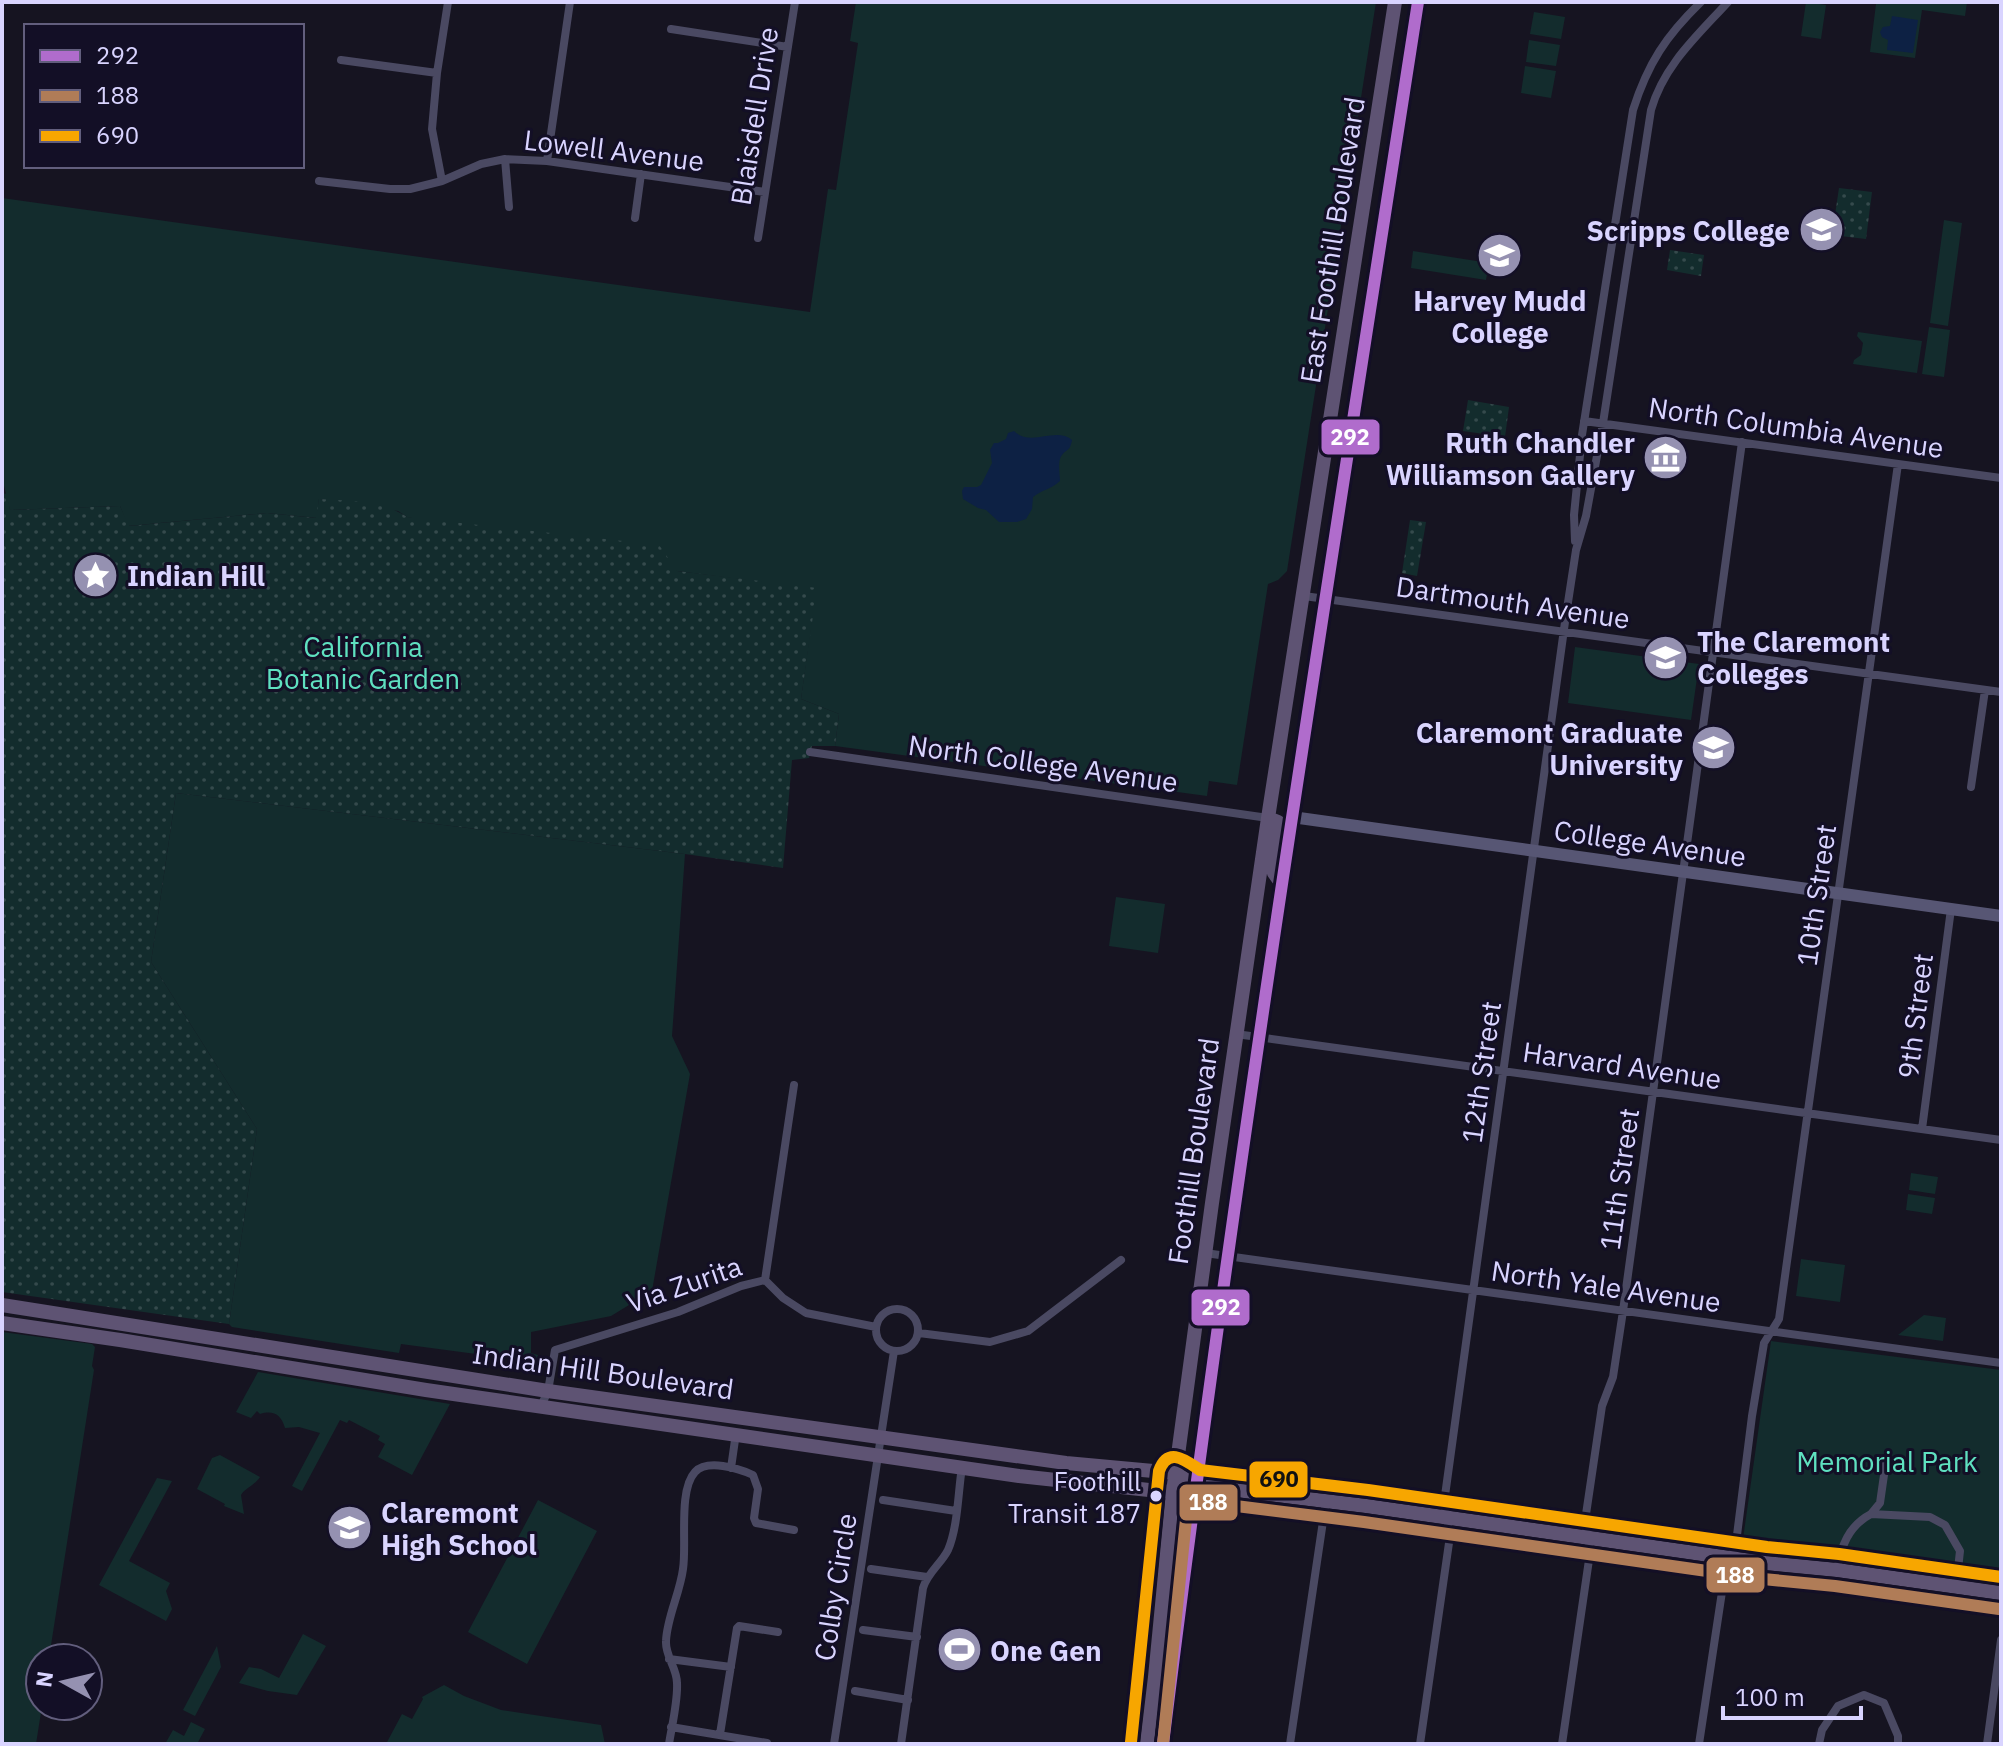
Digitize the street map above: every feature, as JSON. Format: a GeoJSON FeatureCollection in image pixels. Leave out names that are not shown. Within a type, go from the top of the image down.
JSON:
{"type":"FeatureCollection","features":[{"type":"Feature","properties":{"kind":"main road","name":"East Foothill Boulevard"},"geometry":{"type":"LineString","coordinates":[[1268,818],[1395,2]]}},
{"type":"Feature","properties":{"kind":"main road","name":"East Foothill Boulevard"},"geometry":{"type":"LineString","coordinates":[[1292,817],[1418,2]]}},
{"type":"Feature","properties":{"kind":"main road"},"geometry":{"type":"LineString","coordinates":[[1280,744],[1284,765],[1281,803],[1292,817]]}},
{"type":"Feature","properties":{"kind":"main road","name":"Foothill Boulevard"},"geometry":{"type":"LineString","coordinates":[[1163,1744],[1195,1485],[1292,817]]}},
{"type":"Feature","properties":{"kind":"main road"},"geometry":{"type":"LineString","coordinates":[[1268,818],[1278,822],[1273,867],[1282,884]]}},
{"type":"Feature","properties":{"kind":"main road","name":"Foothill Boulevard"},"geometry":{"type":"LineString","coordinates":[[1147,1744],[1175,1473],[1268,818]]}},
{"type":"Feature","properties":{"kind":"main road","name":"Indian Hill Boulevard"},"geometry":{"type":"LineString","coordinates":[[2,1305],[548,1391],[1066,1463],[1175,1473],[1195,1485],[2001,1593]]}},
{"type":"Feature","properties":{"kind":"main road","name":"Indian Hill Boulevard"},"geometry":{"type":"LineString","coordinates":[[2,1323],[541,1406],[1082,1484],[1173,1492],[1195,1485]]}},
{"type":"Feature","properties":{"kind":"street"},"geometry":{"type":"LineString","coordinates":[[442,181],[432,129],[448,2]]}},
{"type":"Feature","properties":{"kind":"street"},"geometry":{"type":"LineString","coordinates":[[547,161],[570,2]]}},
{"type":"Feature","properties":{"kind":"street","name":"Blaisdell Drive"},"geometry":{"type":"LineString","coordinates":[[758,238],[795,2]]}},
{"type":"Feature","properties":{"kind":"street"},"geometry":{"type":"LineString","coordinates":[[1576,550],[1574,515],[1584,421],[1633,110],[1653,59],[1675,29],[1701,2]]}},
{"type":"Feature","properties":{"kind":"street"},"geometry":{"type":"LineString","coordinates":[[1576,550],[1586,516],[1603,423],[1656,95],[1682,51],[1728,2]]}},
{"type":"Feature","properties":{"kind":"street"},"geometry":{"type":"LineString","coordinates":[[671,29],[788,47]]}},
{"type":"Feature","properties":{"kind":"street"},"geometry":{"type":"LineString","coordinates":[[341,60],[437,73]]}},
{"type":"Feature","properties":{"kind":"street"},"geometry":{"type":"LineString","coordinates":[[505,159],[509,207]]}},
{"type":"Feature","properties":{"kind":"street","name":"Lowell Avenue"},"geometry":{"type":"LineString","coordinates":[[319,181],[410,189],[442,181],[481,164],[505,159],[547,161],[765,192]]}},
{"type":"Feature","properties":{"kind":"street"},"geometry":{"type":"LineString","coordinates":[[635,218],[641,174]]}},
{"type":"Feature","properties":{"kind":"street","name":"North Columbia Avenue"},"geometry":{"type":"LineString","coordinates":[[1584,421],[2001,478]]}},
{"type":"Feature","properties":{"kind":"street"},"geometry":{"type":"LineString","coordinates":[[1713,652],[1742,442]]}},
{"type":"Feature","properties":{"kind":"street","name":"10th Street"},"geometry":{"type":"LineString","coordinates":[[1699,1744],[1725,1572],[1736,1543],[1764,1343],[1779,1319],[1898,464]]}},
{"type":"Feature","properties":{"kind":"street","name":"12th Street"},"geometry":{"type":"LineString","coordinates":[[1420,1744],[1450,1536],[1444,1503],[1576,550]]}},
{"type":"Feature","properties":{"kind":"street","name":"Dartmouth Avenue"},"geometry":{"type":"LineString","coordinates":[[1304,596],[2001,692]]}},
{"type":"Feature","properties":{"kind":"street","name":"11th Street"},"geometry":{"type":"LineString","coordinates":[[1562,1744],[1590,1553],[1585,1521],[1602,1406],[1613,1377],[1623,1311],[1713,652]]}},
{"type":"Feature","properties":{"kind":"street"},"geometry":{"type":"LineString","coordinates":[[1971,787],[1985,690]]}},
{"type":"Feature","properties":{"kind":"street","name":"North College Avenue"},"geometry":{"type":"LineString","coordinates":[[810,752],[1268,818]]}},
{"type":"Feature","properties":{"kind":"street","name":"College Avenue"},"geometry":{"type":"LineString","coordinates":[[1292,817],[2001,916]]}},
{"type":"Feature","properties":{"kind":"street","name":"9th Street"},"geometry":{"type":"LineString","coordinates":[[1922,1129],[1951,909]]}},
{"type":"Feature","properties":{"kind":"street","name":"Harvard Avenue"},"geometry":{"type":"LineString","coordinates":[[1236,1034],[2001,1140]]}},
{"type":"Feature","properties":{"kind":"street"},"geometry":{"type":"LineString","coordinates":[[765,1280],[794,1085]]}},
{"type":"Feature","properties":{"kind":"street","name":"North Yale Avenue"},"geometry":{"type":"LineString","coordinates":[[1205,1253],[2001,1363]]}},
{"type":"Feature","properties":{"kind":"street"},"geometry":{"type":"LineString","coordinates":[[919,1333],[990,1342],[1028,1331],[1121,1260]]}},
{"type":"Feature","properties":{"kind":"street","name":"Via Zurita"},"geometry":{"type":"LineString","coordinates":[[541,1406],[548,1391],[555,1350],[678,1312],[741,1286],[765,1280],[783,1298],[806,1313],[876,1327]]}},
{"type":"Feature","properties":{"kind":"street"},"geometry":{"type":"LineString","coordinates":[[900,1308],[915,1316],[919,1333],[910,1347],[894,1351],[880,1343],[876,1327],[884,1312],[900,1308]]}},
{"type":"Feature","properties":{"kind":"street","name":"Colby Circle"},"geometry":{"type":"LineString","coordinates":[[834,1744],[894,1351]]}},
{"type":"Feature","properties":{"kind":"street"},"geometry":{"type":"LineString","coordinates":[[731,1468],[738,1417]]}},
{"type":"Feature","properties":{"kind":"street"},"geometry":{"type":"LineString","coordinates":[[1837,1570],[1848,1535],[1880,1503],[1886,1461]]}},
{"type":"Feature","properties":{"kind":"street"},"geometry":{"type":"LineString","coordinates":[[669,1744],[677,1683],[665,1646],[684,1567],[685,1511],[691,1476],[706,1465],[743,1470],[753,1475],[758,1489],[756,1523],[794,1530]]}},
{"type":"Feature","properties":{"kind":"street"},"geometry":{"type":"LineString","coordinates":[[901,1744],[923,1588],[927,1577],[946,1554],[952,1537],[962,1467]]}},
{"type":"Feature","properties":{"kind":"street"},"geometry":{"type":"LineString","coordinates":[[883,1500],[956,1511]]}},
{"type":"Feature","properties":{"kind":"street"},"geometry":{"type":"LineString","coordinates":[[1290,1744],[1326,1501]]}},
{"type":"Feature","properties":{"kind":"street"},"geometry":{"type":"LineString","coordinates":[[1871,1514],[1930,1517],[1945,1525],[1960,1551],[1956,1587]]}},
{"type":"Feature","properties":{"kind":"street"},"geometry":{"type":"LineString","coordinates":[[871,1569],[927,1577]]}},
{"type":"Feature","properties":{"kind":"street"},"geometry":{"type":"LineString","coordinates":[[720,1734],[737,1628],[778,1632]]}},
{"type":"Feature","properties":{"kind":"street"},"geometry":{"type":"LineString","coordinates":[[863,1630],[917,1637]]}},
{"type":"Feature","properties":{"kind":"street"},"geometry":{"type":"LineString","coordinates":[[1987,1744],[2001,1640]]}},
{"type":"Feature","properties":{"kind":"street"},"geometry":{"type":"LineString","coordinates":[[669,1659],[731,1667]]}},
{"type":"Feature","properties":{"kind":"street"},"geometry":{"type":"LineString","coordinates":[[855,1691],[908,1700]]}},
{"type":"Feature","properties":{"kind":"street"},"geometry":{"type":"LineString","coordinates":[[1819,1744],[1822,1730],[1838,1706],[1864,1695],[1884,1703],[1898,1736],[1898,1744]]}},
{"type":"Feature","properties":{"kind":"street"},"geometry":{"type":"LineString","coordinates":[[671,1727],[767,1743]]}},
{"type":"Feature","properties":{"kind":"green space"},"geometry":{"type":"Polygon","coordinates":[[[856,2],[1376,2],[1287,571],[1268,584],[1237,785],[1209,781],[1207,796],[835,746],[839,714],[801,699],[816,589],[677,571],[407,517],[398,511],[319,499],[317,518],[267,513],[128,526],[120,506],[10,510],[2,478],[2,198],[810,312],[828,189],[836,190],[858,43],[850,41],[856,2]]]}},
{"type":"Feature","properties":{"kind":"green space"},"geometry":{"type":"Polygon","coordinates":[[[1806,2],[1826,5],[1821,39],[1801,36],[1806,2]]]}},
{"type":"Feature","properties":{"kind":"green space"},"geometry":{"type":"Polygon","coordinates":[[[1863,2],[1967,2],[1965,16],[1922,10],[1915,58],[1870,52],[1876,4],[1863,2]]]}},
{"type":"Feature","properties":{"kind":"green space"},"geometry":{"type":"Polygon","coordinates":[[[1534,12],[1565,17],[1561,39],[1530,34],[1534,12]]]}},
{"type":"Feature","properties":{"kind":"green space"},"geometry":{"type":"Polygon","coordinates":[[[1529,40],[1560,45],[1556,66],[1526,62],[1529,40]]]}},
{"type":"Feature","properties":{"kind":"green space"},"geometry":{"type":"Polygon","coordinates":[[[1525,66],[1556,71],[1551,98],[1521,93],[1525,66]]]}},
{"type":"Feature","properties":{"kind":"green space"},"geometry":{"type":"Polygon","coordinates":[[[1839,188],[1872,192],[1866,239],[1832,235],[1839,188]]]}},
{"type":"Feature","properties":{"kind":"green space"},"geometry":{"type":"Polygon","coordinates":[[[1944,220],[1962,223],[1948,326],[1930,323],[1944,220]]]}},
{"type":"Feature","properties":{"kind":"green space"},"geometry":{"type":"Polygon","coordinates":[[[1670,250],[1704,255],[1701,276],[1667,270],[1670,250]]]}},
{"type":"Feature","properties":{"kind":"green space"},"geometry":{"type":"Polygon","coordinates":[[[1413,251],[1489,263],[1486,280],[1411,268],[1413,251]]]}},
{"type":"Feature","properties":{"kind":"green space"},"geometry":{"type":"Polygon","coordinates":[[[1929,327],[1950,330],[1944,377],[1922,374],[1929,327]]]}},
{"type":"Feature","properties":{"kind":"green space"},"geometry":{"type":"Polygon","coordinates":[[[1858,332],[1922,341],[1917,373],[1853,364],[1861,355],[1863,343],[1857,336],[1858,332]]]}},
{"type":"Feature","properties":{"kind":"green space"},"geometry":{"type":"Polygon","coordinates":[[[1468,400],[1509,407],[1505,437],[1463,431],[1468,400]]]}},
{"type":"Feature","properties":{"kind":"green space","name":"California Botanic Garden"},"geometry":{"type":"Polygon","coordinates":[[[2,493],[7,494],[10,510],[120,506],[129,526],[267,513],[316,518],[319,499],[364,502],[387,507],[407,517],[659,545],[677,571],[817,588],[801,699],[839,714],[835,746],[812,746],[809,758],[792,760],[783,868],[176,793],[151,962],[257,1129],[229,1324],[2,1292],[2,493]]]}},
{"type":"Feature","properties":{"kind":"green space"},"geometry":{"type":"Polygon","coordinates":[[[1410,520],[1426,522],[1417,576],[1402,573],[1410,520]]]}},
{"type":"Feature","properties":{"kind":"green space"},"geometry":{"type":"Polygon","coordinates":[[[1575,647],[1699,664],[1691,720],[1568,703],[1575,647]]]}},
{"type":"Feature","properties":{"kind":"green space"},"geometry":{"type":"Polygon","coordinates":[[[176,793],[685,854],[672,1036],[690,1074],[652,1291],[611,1316],[531,1332],[531,1353],[538,1355],[537,1362],[401,1344],[399,1353],[232,1327],[229,1324],[257,1129],[151,962],[176,793]]]}},
{"type":"Feature","properties":{"kind":"green space"},"geometry":{"type":"Polygon","coordinates":[[[1116,897],[1165,904],[1158,953],[1109,946],[1116,897]]]}},
{"type":"Feature","properties":{"kind":"green space"},"geometry":{"type":"Polygon","coordinates":[[[1911,1173],[1938,1177],[1935,1194],[1909,1190],[1911,1173]]]}},
{"type":"Feature","properties":{"kind":"green space"},"geometry":{"type":"Polygon","coordinates":[[[1908,1194],[1935,1198],[1932,1214],[1906,1210],[1908,1194]]]}},
{"type":"Feature","properties":{"kind":"green space"},"geometry":{"type":"Polygon","coordinates":[[[1801,1259],[1845,1265],[1840,1302],[1796,1296],[1801,1259]]]}},
{"type":"Feature","properties":{"kind":"green space"},"geometry":{"type":"Polygon","coordinates":[[[1924,1315],[1946,1318],[1943,1341],[1898,1335],[1924,1315]]]}},
{"type":"Feature","properties":{"kind":"green space"},"geometry":{"type":"Polygon","coordinates":[[[2,1332],[92,1344],[95,1347],[52,1642],[24,1642],[24,1722],[39,1722],[36,1744],[2,1744],[2,1332]]]}},
{"type":"Feature","properties":{"kind":"green space","name":"Memorial Park"},"geometry":{"type":"Polygon","coordinates":[[[1771,1341],[2001,1370],[2001,1563],[1998,1584],[1742,1546],[1771,1341]]]}},
{"type":"Feature","properties":{"kind":"green space"},"geometry":{"type":"Polygon","coordinates":[[[258,1372],[450,1404],[412,1475],[378,1457],[385,1444],[378,1440],[380,1436],[349,1420],[347,1423],[340,1420],[302,1491],[292,1486],[320,1433],[299,1427],[285,1428],[279,1416],[273,1413],[260,1414],[257,1411],[251,1418],[236,1412],[258,1372]]]}},
{"type":"Feature","properties":{"kind":"green space"},"geometry":{"type":"Polygon","coordinates":[[[220,1455],[260,1477],[241,1495],[244,1514],[197,1489],[212,1458],[220,1455]]]}},
{"type":"Feature","properties":{"kind":"green space"},"geometry":{"type":"Polygon","coordinates":[[[157,1478],[172,1481],[129,1561],[170,1583],[166,1591],[172,1609],[166,1621],[99,1585],[157,1478]]]}},
{"type":"Feature","properties":{"kind":"green space"},"geometry":{"type":"Polygon","coordinates":[[[538,1500],[597,1531],[527,1664],[468,1632],[538,1500]]]}},
{"type":"Feature","properties":{"kind":"green space"},"geometry":{"type":"Polygon","coordinates":[[[303,1634],[326,1646],[297,1695],[239,1683],[249,1667],[279,1678],[303,1634]]]}},
{"type":"Feature","properties":{"kind":"green space"},"geometry":{"type":"Polygon","coordinates":[[[217,1646],[221,1667],[195,1716],[183,1710],[217,1646]]]}},
{"type":"Feature","properties":{"kind":"green space"},"geometry":{"type":"Polygon","coordinates":[[[444,1685],[501,1710],[601,1725],[605,1744],[386,1744],[402,1714],[412,1719],[422,1697],[444,1685]]]}},
{"type":"Feature","properties":{"kind":"green space"},"geometry":{"type":"Polygon","coordinates":[[[191,1722],[205,1729],[197,1744],[165,1744],[173,1730],[184,1736],[191,1722]]]}},
{"type":"Feature","properties":{"kind":"water"},"geometry":{"type":"Polygon","coordinates":[[[1892,16],[1918,20],[1913,53],[1887,50],[1888,40],[1880,32],[1883,27],[1890,26],[1892,16]]]}},
{"type":"Feature","properties":{"kind":"water"},"geometry":{"type":"Polygon","coordinates":[[[1014,431],[1028,438],[1058,435],[1072,440],[1060,461],[1060,481],[1033,497],[1032,509],[1026,519],[999,522],[986,510],[963,499],[962,491],[964,487],[981,485],[992,463],[990,450],[994,443],[1006,439],[1008,433],[1014,431]]]}},
{"type":"Feature","properties":{"kind":"transit line","name":"292"},"geometry":{"type":"LineString","coordinates":[[1163,1744],[1252,1090],[1418,2]]}},
{"type":"Feature","properties":{"kind":"transit line","name":"690"},"geometry":{"type":"LineString","coordinates":[[1131,1742],[1159,1471],[1163,1463],[1172,1457],[1183,1459],[1200,1470],[1368,1490],[2001,1577]]}},
{"type":"Feature","properties":{"kind":"transit line","name":"188"},"geometry":{"type":"LineString","coordinates":[[1163,1744],[1188,1500],[1999,1609]]}},
{"type":"Feature","properties":{"kind":"place","name":"Scripps College"},"geometry":{"type":"Point","coordinates":[1821,230]}},
{"type":"Feature","properties":{"kind":"place","name":"Harvey Mudd College"},"geometry":{"type":"Point","coordinates":[1500,255]}},
{"type":"Feature","properties":{"kind":"place","name":"Ruth Chandler Williamson Gallery"},"geometry":{"type":"Point","coordinates":[1666,458]}},
{"type":"Feature","properties":{"kind":"place","name":"Indian Hill"},"geometry":{"type":"Point","coordinates":[96,575]}},
{"type":"Feature","properties":{"kind":"place","name":"The Claremont Colleges"},"geometry":{"type":"Point","coordinates":[1666,657]}},
{"type":"Feature","properties":{"kind":"place","name":"Claremont Graduate University"},"geometry":{"type":"Point","coordinates":[1714,748]}},
{"type":"Feature","properties":{"kind":"place","name":"Foothill Transit 187"},"geometry":{"type":"Point","coordinates":[1156,1496]}},
{"type":"Feature","properties":{"kind":"place","name":"Claremont High School"},"geometry":{"type":"Point","coordinates":[350,1528]}},
{"type":"Feature","properties":{"kind":"place","name":"One Gen"},"geometry":{"type":"Point","coordinates":[959,1650]}}]}
